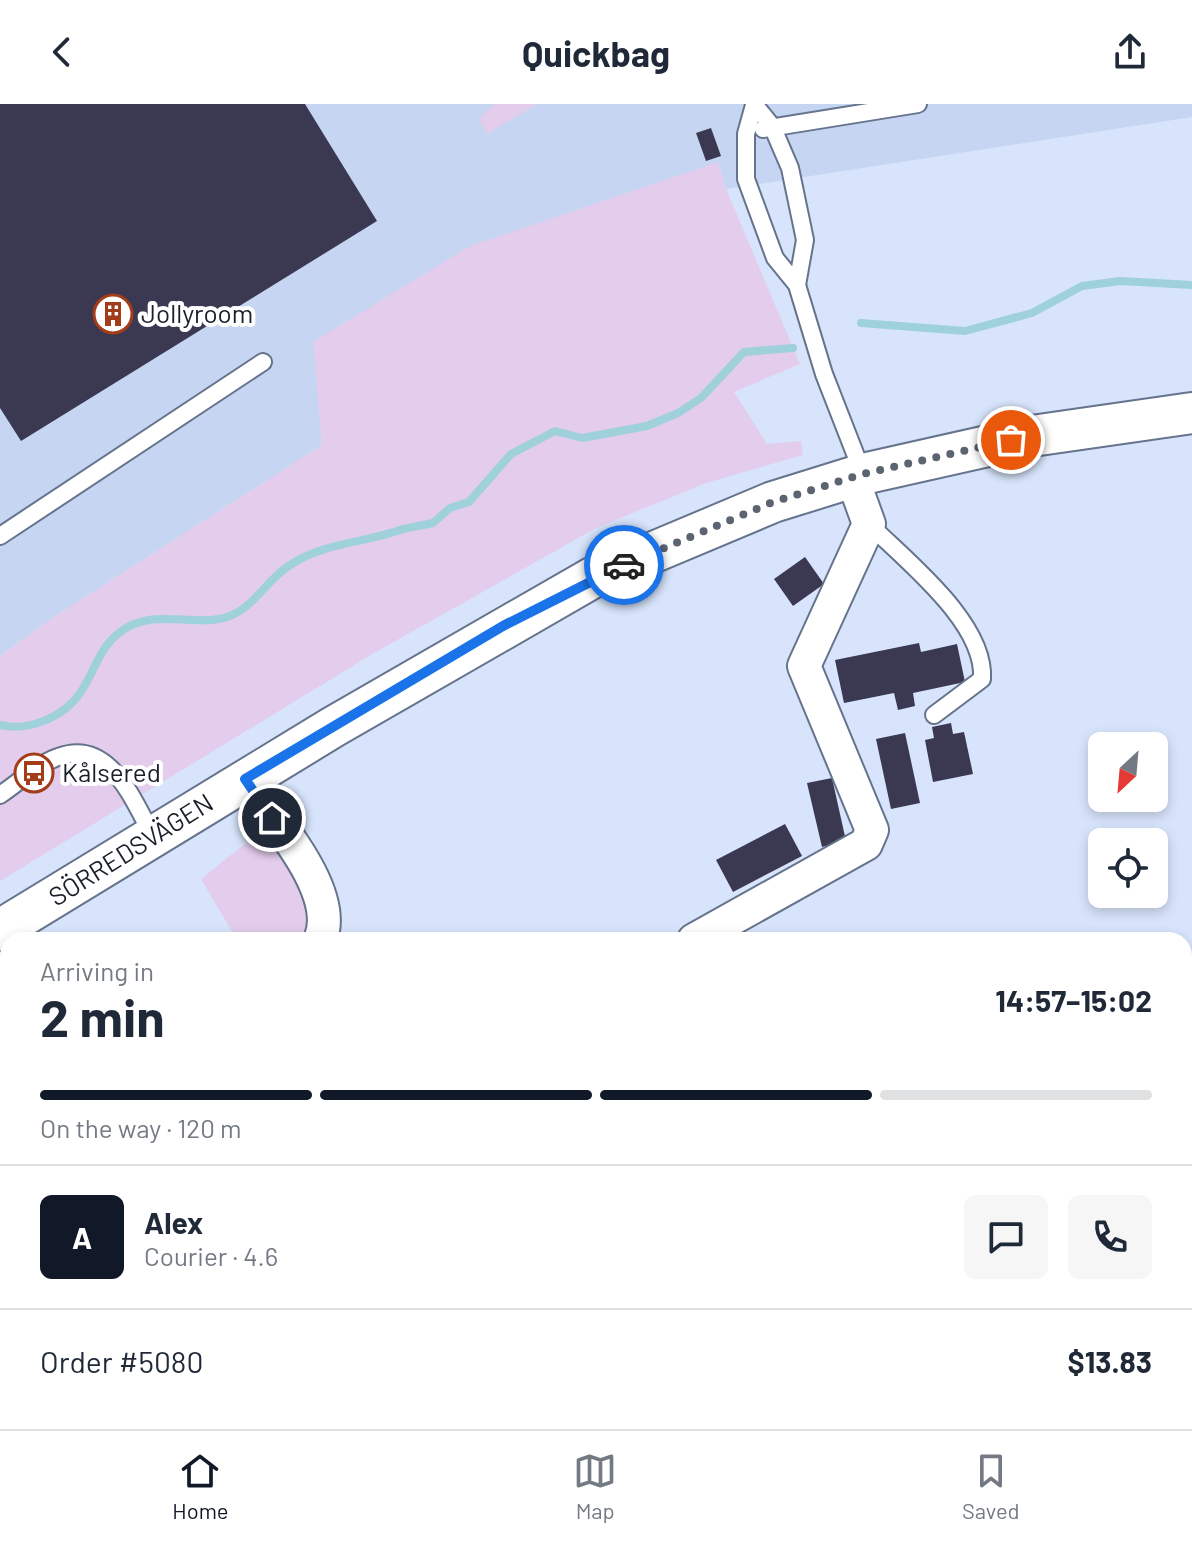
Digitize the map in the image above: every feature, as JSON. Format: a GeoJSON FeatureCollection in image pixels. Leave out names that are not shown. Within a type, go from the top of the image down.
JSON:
{"type":"FeatureCollection","features":[{"type":"Feature","properties":{"kind":"street","name":"SÖRREDSVÄGEN"},"geometry":{"type":"LineString","coordinates":[[0,930],[245,779],[503,626],[592,578],[773,502],[858,476],[1032,436],[1192,413]]}},
{"type":"Feature","properties":{"kind":"street"},"geometry":{"type":"LineString","coordinates":[[708,932],[866,844],[872,830],[804,666],[869,524],[858,476]]}},
{"type":"Feature","properties":{"kind":"street"},"geometry":{"type":"LineString","coordinates":[[245,779],[318,887],[325,911],[321,932]]}},
{"type":"Feature","properties":{"kind":"lane"},"geometry":{"type":"LineString","coordinates":[[754,104],[772,126],[790,168],[805,240],[797,285]]}},
{"type":"Feature","properties":{"kind":"lane"},"geometry":{"type":"LineString","coordinates":[[754,104],[746,134],[746,179],[775,258],[797,285],[858,476]]}},
{"type":"Feature","properties":{"kind":"lane"},"geometry":{"type":"LineString","coordinates":[[746,134],[772,126],[918,104]]}},
{"type":"Feature","properties":{"kind":"lane"},"geometry":{"type":"LineString","coordinates":[[0,536],[263,362]]}},
{"type":"Feature","properties":{"kind":"lane"},"geometry":{"type":"LineString","coordinates":[[869,524],[948,603],[975,644],[983,664],[982,679],[934,715]]}},
{"type":"Feature","properties":{"kind":"lane"},"geometry":{"type":"LineString","coordinates":[[0,795],[58,756],[88,754],[115,769],[153,836]]}},
{"type":"Feature","properties":{"kind":"shaded area"},"geometry":{"type":"Polygon","coordinates":[[[0,104],[1192,104],[1192,117],[726,189],[718,162],[314,342],[322,445],[51,619],[0,656],[0,104]]]}},
{"type":"Feature","properties":{"kind":"shaded area"},"geometry":{"type":"Polygon","coordinates":[[[494,104],[537,104],[487,134],[479,119],[494,104]]]}},
{"type":"Feature","properties":{"kind":"shaded area"},"geometry":{"type":"Polygon","coordinates":[[[718,162],[726,189],[800,364],[734,392],[767,444],[801,441],[803,455],[706,483],[596,528],[374,653],[0,881],[0,656],[51,619],[322,445],[313,342],[470,246],[718,162]]]}},
{"type":"Feature","properties":{"kind":"shaded area"},"geometry":{"type":"Polygon","coordinates":[[[267,826],[309,882],[312,932],[232,932],[201,879],[267,826]]]}},
{"type":"Feature","properties":{"kind":"building","name":"Jollyroom"},"geometry":{"type":"Polygon","coordinates":[[[0,104],[305,104],[377,221],[21,441],[0,408],[0,104]]]}},
{"type":"Feature","properties":{"kind":"building"},"geometry":{"type":"Polygon","coordinates":[[[711,128],[721,156],[706,161],[696,133],[711,128]]]}},
{"type":"Feature","properties":{"kind":"building"},"geometry":{"type":"Polygon","coordinates":[[[805,557],[824,584],[793,606],[774,579],[805,557]]]}},
{"type":"Feature","properties":{"kind":"building"},"geometry":{"type":"Polygon","coordinates":[[[919,643],[921,652],[957,644],[965,682],[913,693],[915,706],[898,710],[894,693],[844,703],[835,660],[919,643]]]}},
{"type":"Feature","properties":{"kind":"building"},"geometry":{"type":"Polygon","coordinates":[[[951,723],[953,734],[964,732],[973,774],[933,782],[925,740],[934,738],[932,727],[951,723]]]}},
{"type":"Feature","properties":{"kind":"building"},"geometry":{"type":"Polygon","coordinates":[[[905,733],[920,803],[891,809],[876,739],[905,733]]]}},
{"type":"Feature","properties":{"kind":"building"},"geometry":{"type":"Polygon","coordinates":[[[832,778],[846,841],[822,847],[807,783],[832,778]]]}},
{"type":"Feature","properties":{"kind":"building"},"geometry":{"type":"Polygon","coordinates":[[[785,824],[802,856],[733,892],[716,860],[785,824]]]}},
{"type":"Feature","properties":{"kind":"waterway"},"geometry":{"type":"LineString","coordinates":[[861,323],[965,331],[1032,313],[1082,286],[1120,281],[1192,285]]}},
{"type":"Feature","properties":{"kind":"waterway"},"geometry":{"type":"LineString","coordinates":[[0,725],[33,724],[65,709],[80,693],[106,646],[131,625],[155,619],[206,620],[231,616],[249,604],[281,572],[302,558],[330,548],[433,523],[450,508],[469,502],[511,454],[555,431],[582,438],[647,426],[678,413],[701,398],[744,352],[793,348]]}},
{"type":"Feature","properties":{"kind":"way so far"},"geometry":{"type":"LineString","coordinates":[[624,565],[773,502],[863,474],[1011,440]]}},
{"type":"Feature","properties":{"kind":"place","name":"Jollyroom"},"geometry":{"type":"Point","coordinates":[113,314]}},
{"type":"Feature","properties":{"kind":"place","name":"Kålsered"},"geometry":{"type":"Point","coordinates":[34,773]}},
{"type":"Feature","properties":{"kind":"route"},"geometry":{"type":"LineString","coordinates":[[272,818],[245,779],[503,626],[592,578],[624,565]]}}]}
